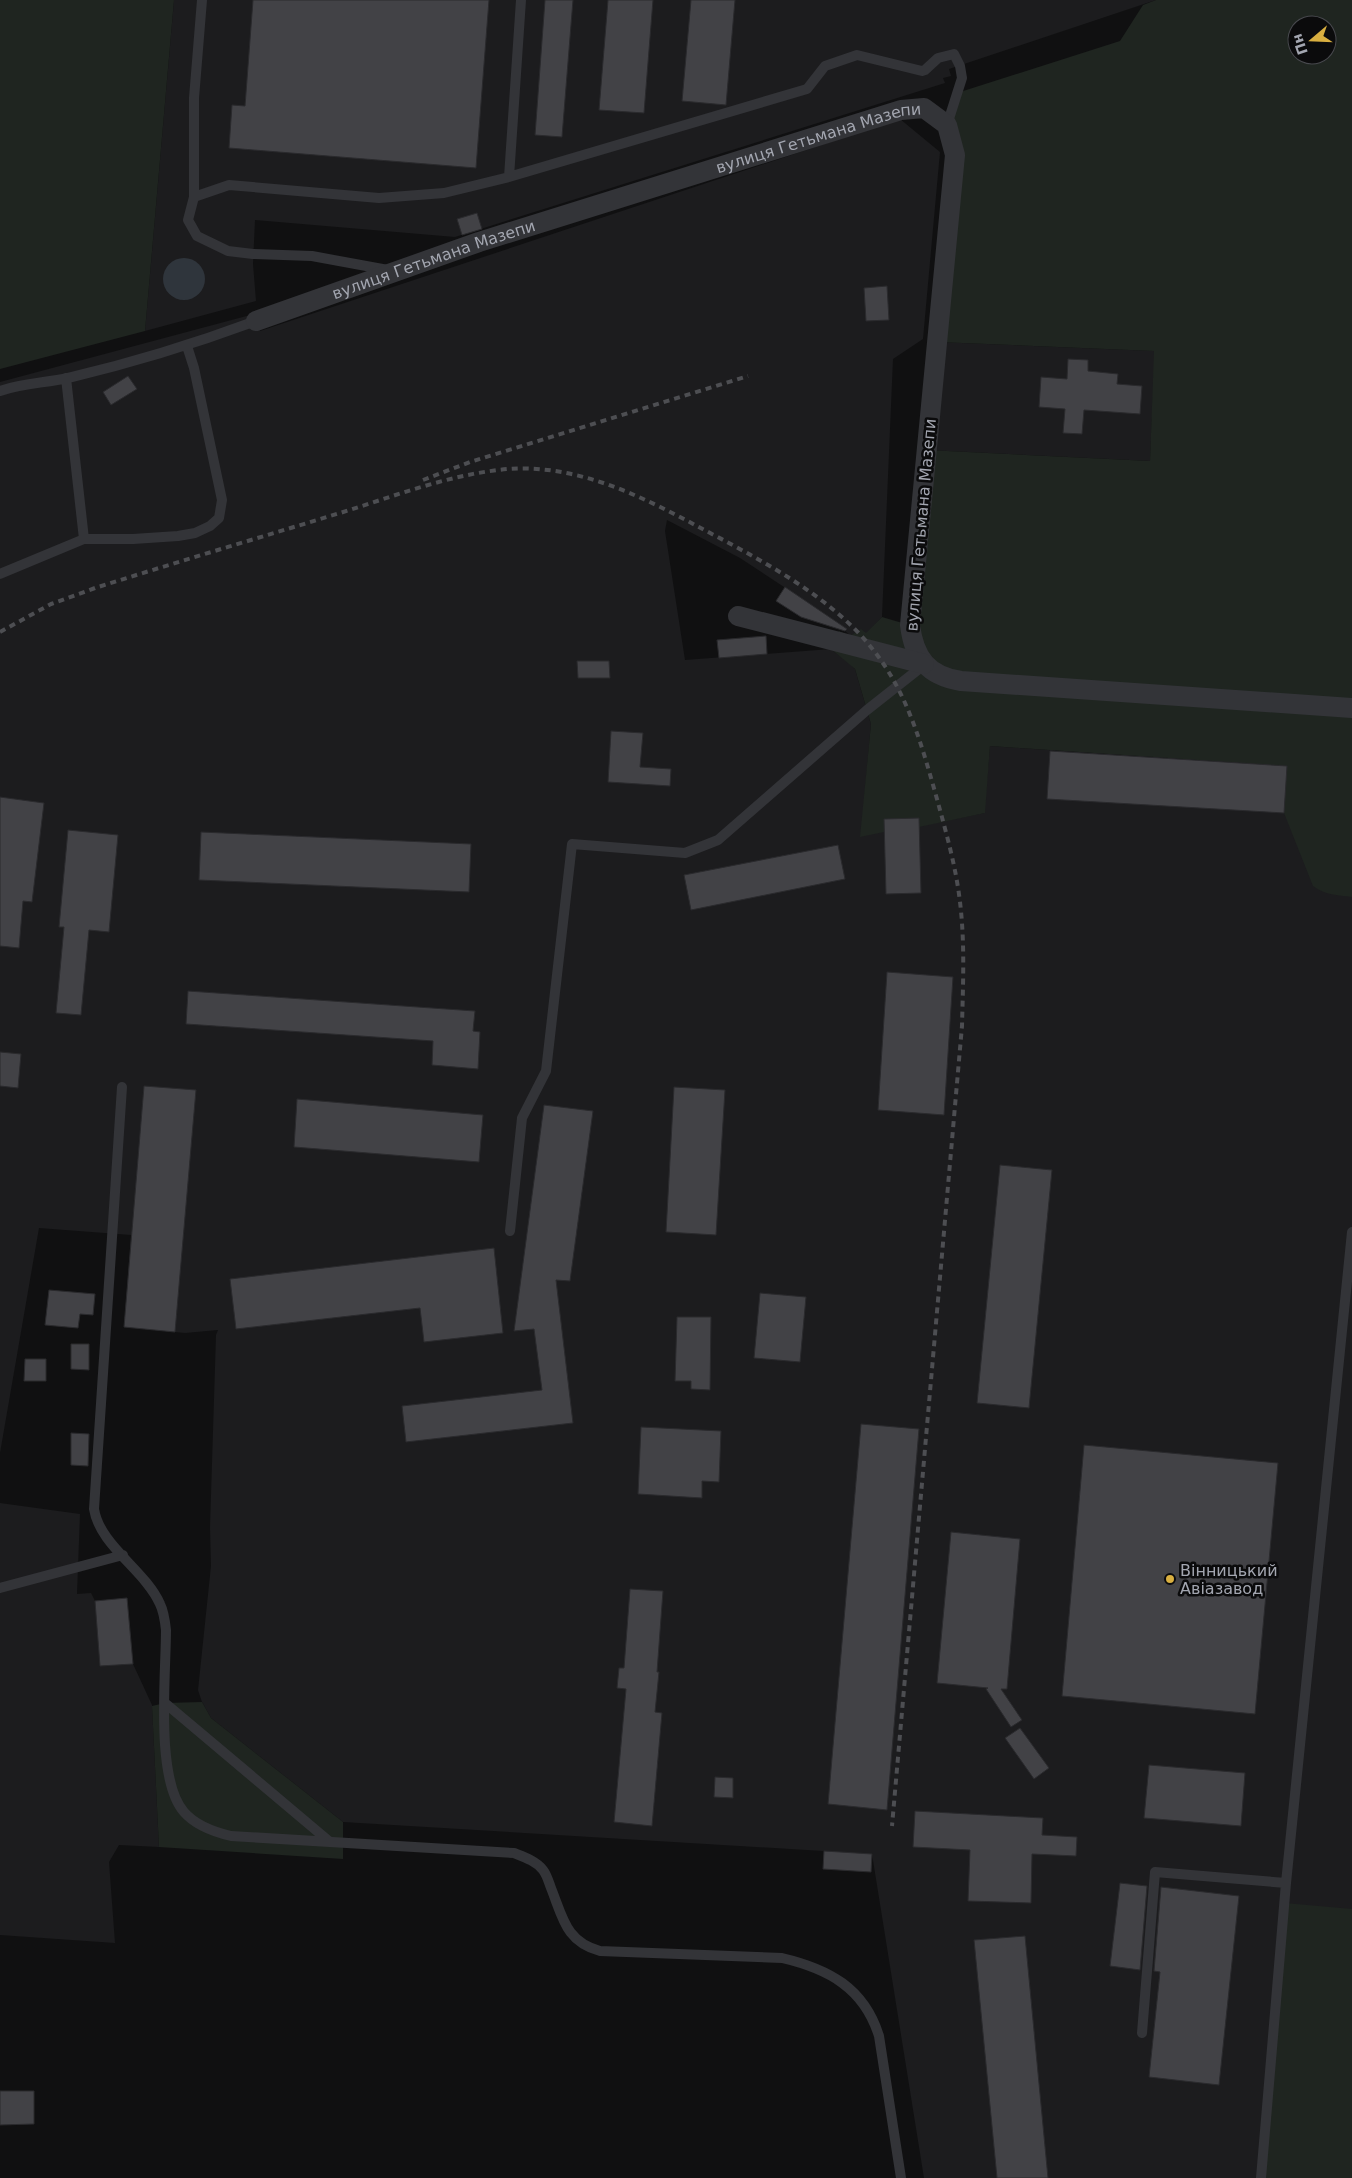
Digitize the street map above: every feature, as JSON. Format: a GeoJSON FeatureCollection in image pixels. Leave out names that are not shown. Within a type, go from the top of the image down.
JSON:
{"type":"FeatureCollection","features":[{"type":"Feature","properties":{"kind":"street","name":"вулиця Гетьмана Мазепи"},"geometry":{"type":"LineString","coordinates":[[256,321],[488,239],[901,110],[924,108],[947,126],[955,155],[910,625],[914,646],[924,664]]}},
{"type":"Feature","properties":{"kind":"street"},"geometry":{"type":"LineString","coordinates":[[738,616],[924,664],[938,676],[961,682],[1352,708]]}},
{"type":"Feature","properties":{"kind":"lane"},"geometry":{"type":"LineString","coordinates":[[202,0],[194,98],[194,197],[188,220],[197,236],[228,251],[253,254],[312,256],[397,272]]}},
{"type":"Feature","properties":{"kind":"lane"},"geometry":{"type":"LineString","coordinates":[[509,177],[521,0]]}},
{"type":"Feature","properties":{"kind":"lane"},"geometry":{"type":"LineString","coordinates":[[194,197],[229,185],[379,198],[444,192],[509,177],[807,89],[825,66],[857,55],[922,71],[926,70],[938,58],[954,54],[960,66],[962,78],[947,126]]}},
{"type":"Feature","properties":{"kind":"lane"},"geometry":{"type":"LineString","coordinates":[[0,391],[18,385],[66,378],[187,346],[256,321]]}},
{"type":"Feature","properties":{"kind":"lane"},"geometry":{"type":"LineString","coordinates":[[0,574],[84,539],[133,539],[178,536],[210,526],[219,518],[222,500],[194,368],[187,346]]}},
{"type":"Feature","properties":{"kind":"lane"},"geometry":{"type":"LineString","coordinates":[[66,378],[84,539]]}},
{"type":"Feature","properties":{"kind":"lane"},"geometry":{"type":"LineString","coordinates":[[510,1231],[522,1118],[546,1071],[572,844],[685,853],[718,840],[867,710],[924,664]]}},
{"type":"Feature","properties":{"kind":"lane"},"geometry":{"type":"LineString","coordinates":[[122,1087],[94,1500],[95,1517],[99,1527],[154,1594],[164,1614],[166,1630],[165,1703],[167,1774],[177,1802],[183,1812],[202,1827],[231,1836],[514,1853],[536,1863],[544,1871],[568,1930],[575,1940],[586,1947],[600,1951],[782,1958],[804,1963],[834,1978],[857,1995],[866,2005],[874,2020],[879,2036],[901,2178]]}},
{"type":"Feature","properties":{"kind":"lane"},"geometry":{"type":"LineString","coordinates":[[1261,2178],[1286,1883],[1352,1232]]}},
{"type":"Feature","properties":{"kind":"lane"},"geometry":{"type":"LineString","coordinates":[[0,1588],[123,1555]]}},
{"type":"Feature","properties":{"kind":"lane"},"geometry":{"type":"LineString","coordinates":[[165,1703],[330,1842]]}},
{"type":"Feature","properties":{"kind":"lane"},"geometry":{"type":"LineString","coordinates":[[1142,2033],[1155,1872],[1286,1883]]}},
{"type":"Feature","properties":{"kind":"shaded area"},"geometry":{"type":"Polygon","coordinates":[[[0,0],[174,0],[145,331],[0,369],[0,0]]]}},
{"type":"Feature","properties":{"kind":"shaded area"},"geometry":{"type":"Polygon","coordinates":[[[174,0],[1156,0],[949,69],[951,76],[943,78],[945,83],[455,237],[255,220],[253,264],[256,301],[145,331],[174,0]]]}},
{"type":"Feature","properties":{"kind":"shaded area"},"geometry":{"type":"Polygon","coordinates":[[[1156,0],[1352,0],[1352,897],[1327,893],[1313,886],[1284,813],[1287,766],[990,746],[985,813],[919,827],[919,818],[884,819],[884,832],[860,837],[871,724],[855,669],[831,649],[839,631],[850,636],[861,629],[866,633],[882,617],[909,625],[927,450],[1150,461],[1154,351],[937,342],[947,125],[957,93],[1120,41],[1143,5],[1156,0]]]}},
{"type":"Feature","properties":{"kind":"shaded area"},"geometry":{"type":"Polygon","coordinates":[[[900,119],[940,152],[923,339],[893,359],[882,617],[866,634],[851,636],[825,614],[740,558],[667,520],[665,531],[685,660],[831,649],[855,669],[871,724],[861,836],[884,819],[919,818],[920,826],[984,813],[990,746],[1315,768],[1352,759],[1352,2178],[924,2178],[872,1854],[343,1822],[211,1718],[202,1702],[198,1690],[211,1566],[210,1527],[216,1335],[218,1330],[185,1333],[124,1327],[131,1235],[39,1228],[0,1453],[0,382],[254,314],[260,331],[900,119]]]}},
{"type":"Feature","properties":{"kind":"shaded area"},"geometry":{"type":"Polygon","coordinates":[[[188,258],[196,261],[202,267],[205,279],[202,291],[196,297],[180,300],[172,297],[166,291],[163,275],[166,267],[172,261],[188,258]]]}},
{"type":"Feature","properties":{"kind":"shaded area"},"geometry":{"type":"Polygon","coordinates":[[[937,342],[1155,351],[1150,461],[927,450],[937,342]]]}},
{"type":"Feature","properties":{"kind":"shaded area"},"geometry":{"type":"Polygon","coordinates":[[[0,1503],[80,1514],[77,1594],[91,1593],[95,1601],[100,1666],[133,1664],[152,1705],[159,1847],[119,1845],[109,1862],[115,1943],[0,1935],[0,1503]]]}},
{"type":"Feature","properties":{"kind":"shaded area"},"geometry":{"type":"Polygon","coordinates":[[[202,1702],[211,1718],[343,1822],[343,1859],[159,1847],[152,1706],[165,1703],[202,1702]]]}},
{"type":"Feature","properties":{"kind":"shaded area"},"geometry":{"type":"Polygon","coordinates":[[[1285,1903],[1352,1909],[1352,2178],[1261,2178],[1285,1903]]]}},
{"type":"Feature","properties":{"kind":"building"},"geometry":{"type":"Polygon","coordinates":[[[253,0],[489,0],[476,168],[229,148],[232,105],[245,106],[253,0]]]}},
{"type":"Feature","properties":{"kind":"building"},"geometry":{"type":"Polygon","coordinates":[[[545,0],[573,0],[562,137],[535,135],[545,0]]]}},
{"type":"Feature","properties":{"kind":"building"},"geometry":{"type":"Polygon","coordinates":[[[608,0],[653,0],[644,113],[599,110],[608,0]]]}},
{"type":"Feature","properties":{"kind":"building"},"geometry":{"type":"Polygon","coordinates":[[[691,0],[735,0],[726,105],[682,101],[691,0]]]}},
{"type":"Feature","properties":{"kind":"building"},"geometry":{"type":"Polygon","coordinates":[[[477,213],[482,229],[462,235],[457,219],[477,213]]]}},
{"type":"Feature","properties":{"kind":"building"},"geometry":{"type":"Polygon","coordinates":[[[887,286],[889,320],[866,321],[864,288],[887,286]]]}},
{"type":"Feature","properties":{"kind":"building"},"geometry":{"type":"Polygon","coordinates":[[[1068,359],[1088,360],[1088,371],[1118,374],[1117,384],[1142,386],[1140,414],[1084,410],[1082,434],[1063,433],[1065,409],[1039,407],[1041,377],[1067,379],[1068,359]]]}},
{"type":"Feature","properties":{"kind":"building"},"geometry":{"type":"Polygon","coordinates":[[[128,376],[137,389],[111,405],[103,392],[128,376]]]}},
{"type":"Feature","properties":{"kind":"building"},"geometry":{"type":"Polygon","coordinates":[[[785,587],[847,629],[845,631],[801,617],[776,601],[785,587]]]}},
{"type":"Feature","properties":{"kind":"building"},"geometry":{"type":"Polygon","coordinates":[[[766,636],[767,654],[719,658],[717,640],[766,636]]]}},
{"type":"Feature","properties":{"kind":"building"},"geometry":{"type":"Polygon","coordinates":[[[577,661],[609,661],[610,678],[578,678],[577,661]]]}},
{"type":"Feature","properties":{"kind":"building"},"geometry":{"type":"Polygon","coordinates":[[[611,731],[643,733],[640,767],[671,769],[670,786],[608,782],[611,731]]]}},
{"type":"Feature","properties":{"kind":"building"},"geometry":{"type":"Polygon","coordinates":[[[1050,751],[1287,766],[1284,813],[1047,799],[1050,751]]]}},
{"type":"Feature","properties":{"kind":"building"},"geometry":{"type":"Polygon","coordinates":[[[0,797],[44,803],[32,902],[23,901],[19,948],[0,946],[0,797]]]}},
{"type":"Feature","properties":{"kind":"building"},"geometry":{"type":"Polygon","coordinates":[[[919,818],[921,893],[886,894],[884,819],[919,818]]]}},
{"type":"Feature","properties":{"kind":"building"},"geometry":{"type":"Polygon","coordinates":[[[68,830],[118,835],[109,932],[89,930],[81,1015],[56,1013],[64,927],[59,927],[68,830]]]}},
{"type":"Feature","properties":{"kind":"building"},"geometry":{"type":"Polygon","coordinates":[[[201,832],[471,844],[469,892],[199,880],[201,832]]]}},
{"type":"Feature","properties":{"kind":"building"},"geometry":{"type":"Polygon","coordinates":[[[838,845],[845,879],[691,910],[684,875],[838,845]]]}},
{"type":"Feature","properties":{"kind":"building"},"geometry":{"type":"Polygon","coordinates":[[[887,972],[953,977],[944,1115],[878,1110],[887,972]]]}},
{"type":"Feature","properties":{"kind":"building"},"geometry":{"type":"Polygon","coordinates":[[[188,991],[475,1011],[473,1031],[480,1032],[478,1069],[432,1065],[433,1041],[186,1024],[188,991]]]}},
{"type":"Feature","properties":{"kind":"building"},"geometry":{"type":"Polygon","coordinates":[[[0,1052],[21,1054],[18,1088],[0,1086],[0,1052]]]}},
{"type":"Feature","properties":{"kind":"building"},"geometry":{"type":"Polygon","coordinates":[[[144,1086],[196,1090],[175,1332],[124,1327],[144,1086]]]}},
{"type":"Feature","properties":{"kind":"building"},"geometry":{"type":"Polygon","coordinates":[[[674,1087],[725,1090],[716,1235],[666,1232],[674,1087]]]}},
{"type":"Feature","properties":{"kind":"building"},"geometry":{"type":"Polygon","coordinates":[[[297,1099],[483,1115],[479,1162],[294,1147],[297,1099]]]}},
{"type":"Feature","properties":{"kind":"building"},"geometry":{"type":"Polygon","coordinates":[[[544,1105],[593,1111],[570,1281],[556,1280],[573,1423],[406,1442],[402,1406],[542,1390],[534,1329],[514,1331],[544,1105]]]}},
{"type":"Feature","properties":{"kind":"building"},"geometry":{"type":"Polygon","coordinates":[[[1000,1165],[1052,1170],[1029,1408],[977,1403],[1000,1165]]]}},
{"type":"Feature","properties":{"kind":"building"},"geometry":{"type":"Polygon","coordinates":[[[494,1248],[503,1333],[424,1342],[420,1308],[236,1329],[230,1279],[494,1248]]]}},
{"type":"Feature","properties":{"kind":"building"},"geometry":{"type":"Polygon","coordinates":[[[49,1290],[95,1294],[93,1315],[80,1314],[78,1328],[45,1325],[49,1290]]]}},
{"type":"Feature","properties":{"kind":"building"},"geometry":{"type":"Polygon","coordinates":[[[760,1293],[806,1297],[800,1362],[754,1358],[760,1293]]]}},
{"type":"Feature","properties":{"kind":"building"},"geometry":{"type":"Polygon","coordinates":[[[677,1317],[711,1317],[710,1390],[691,1389],[691,1381],[675,1381],[677,1317]]]}},
{"type":"Feature","properties":{"kind":"building"},"geometry":{"type":"Polygon","coordinates":[[[71,1344],[89,1344],[89,1370],[71,1369],[71,1344]]]}},
{"type":"Feature","properties":{"kind":"building"},"geometry":{"type":"Polygon","coordinates":[[[25,1359],[46,1359],[46,1381],[24,1381],[25,1359]]]}},
{"type":"Feature","properties":{"kind":"building"},"geometry":{"type":"Polygon","coordinates":[[[861,1424],[919,1429],[887,1810],[828,1804],[861,1424]]]}},
{"type":"Feature","properties":{"kind":"building"},"geometry":{"type":"Polygon","coordinates":[[[641,1427],[721,1431],[719,1482],[702,1481],[702,1498],[638,1494],[641,1427]]]}},
{"type":"Feature","properties":{"kind":"building"},"geometry":{"type":"Polygon","coordinates":[[[71,1433],[89,1434],[88,1466],[71,1465],[71,1433]]]}},
{"type":"Feature","properties":{"kind":"building","name":"Вінницький Авіазавод"},"geometry":{"type":"Polygon","coordinates":[[[1084,1445],[1278,1463],[1255,1714],[1062,1696],[1084,1445]]]}},
{"type":"Feature","properties":{"kind":"building"},"geometry":{"type":"Polygon","coordinates":[[[951,1532],[1020,1539],[1007,1689],[1001,1689],[1022,1720],[1011,1727],[986,1689],[988,1688],[937,1683],[951,1532]]]}},
{"type":"Feature","properties":{"kind":"building"},"geometry":{"type":"Polygon","coordinates":[[[630,1589],[663,1591],[655,1712],[662,1713],[652,1826],[614,1822],[626,1689],[617,1688],[619,1668],[624,1668],[630,1589]]]}},
{"type":"Feature","properties":{"kind":"building"},"geometry":{"type":"Polygon","coordinates":[[[127,1598],[133,1664],[100,1666],[95,1601],[127,1598]]]}},
{"type":"Feature","properties":{"kind":"building"},"geometry":{"type":"Polygon","coordinates":[[[1020,1728],[1049,1768],[1034,1779],[1005,1738],[1020,1728]]]}},
{"type":"Feature","properties":{"kind":"building"},"geometry":{"type":"Polygon","coordinates":[[[1149,1765],[1245,1773],[1241,1826],[1144,1818],[1149,1765]]]}},
{"type":"Feature","properties":{"kind":"building"},"geometry":{"type":"Polygon","coordinates":[[[715,1777],[733,1778],[733,1798],[714,1797],[715,1777]]]}},
{"type":"Feature","properties":{"kind":"building"},"geometry":{"type":"Polygon","coordinates":[[[915,1811],[1043,1818],[1042,1835],[1077,1837],[1076,1856],[1032,1854],[1031,1903],[968,1901],[970,1850],[913,1847],[915,1811]]]}},
{"type":"Feature","properties":{"kind":"building"},"geometry":{"type":"Polygon","coordinates":[[[824,1851],[872,1854],[871,1872],[823,1869],[824,1851]]]}},
{"type":"Feature","properties":{"kind":"building"},"geometry":{"type":"Polygon","coordinates":[[[1120,1883],[1147,1886],[1140,1970],[1110,1966],[1120,1883]]]}},
{"type":"Feature","properties":{"kind":"building"},"geometry":{"type":"Polygon","coordinates":[[[1161,1887],[1239,1896],[1219,2085],[1149,2077],[1160,1972],[1154,1971],[1161,1887]]]}},
{"type":"Feature","properties":{"kind":"building"},"geometry":{"type":"Polygon","coordinates":[[[1025,1936],[1048,2178],[997,2178],[974,1940],[1025,1936]]]}},
{"type":"Feature","properties":{"kind":"building"},"geometry":{"type":"Polygon","coordinates":[[[0,2091],[34,2091],[34,2124],[0,2125],[0,2091]]]}},
{"type":"Feature","properties":{"kind":"railway"},"geometry":{"type":"LineString","coordinates":[[423,480],[470,462],[748,376]]}},
{"type":"Feature","properties":{"kind":"railway"},"geometry":{"type":"LineString","coordinates":[[0,632],[51,604],[95,588],[423,486],[486,472],[508,469],[533,469],[558,471],[606,484],[653,503],[720,538],[768,565],[815,596],[857,631],[874,651],[886,668],[905,703],[926,760],[956,876],[962,917],[963,948],[962,1026],[892,1826]]}},
{"type":"Feature","properties":{"kind":"place","name":"Вінницький Авіазавод"},"geometry":{"type":"Point","coordinates":[1170,1579]}}]}
